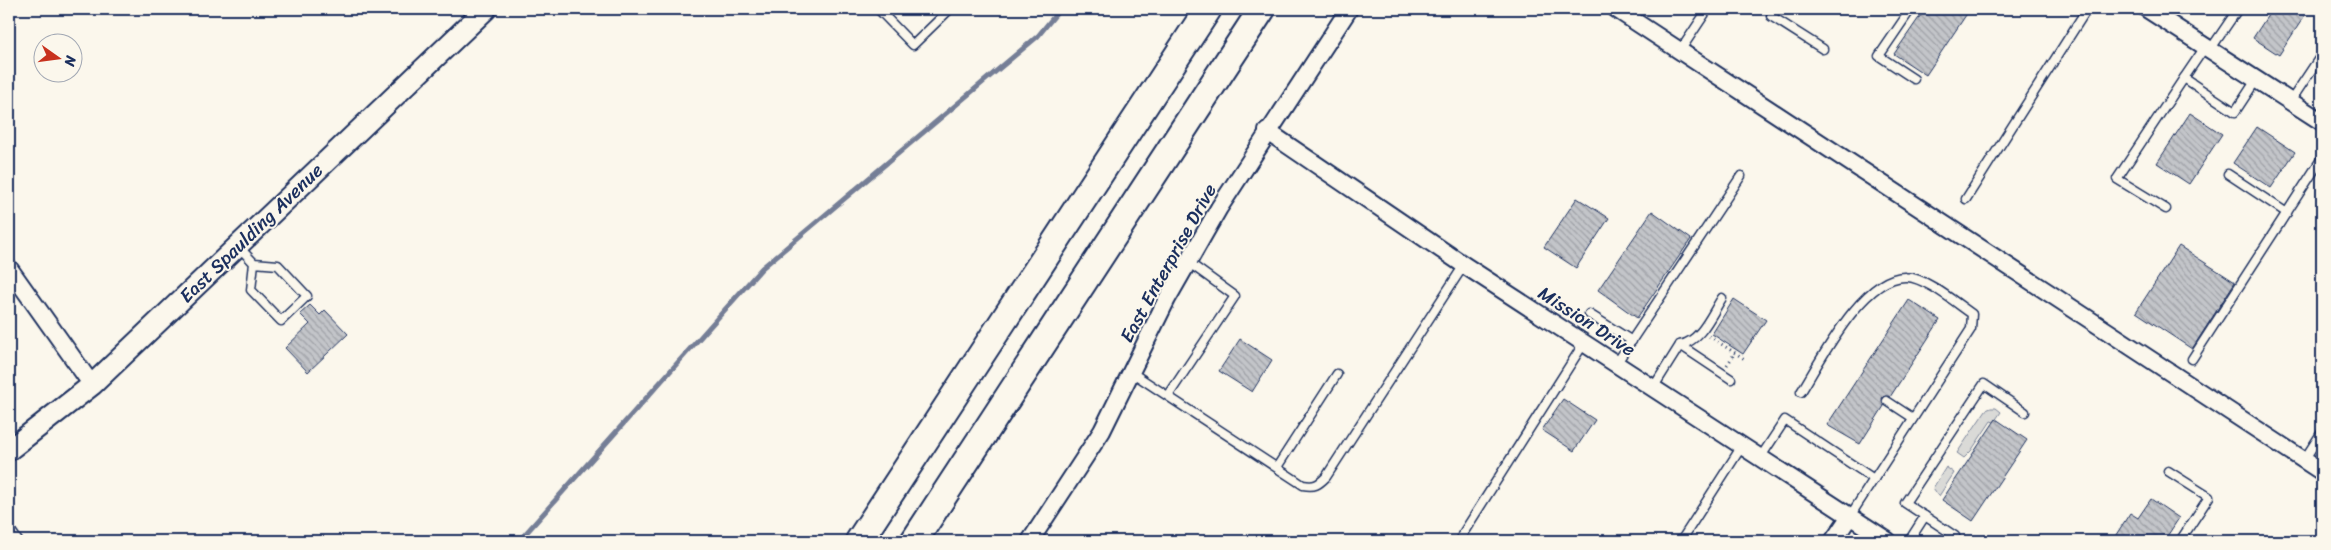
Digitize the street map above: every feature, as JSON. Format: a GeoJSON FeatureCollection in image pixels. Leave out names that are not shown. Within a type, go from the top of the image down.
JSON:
{"type":"FeatureCollection","features":[{"type":"Feature","properties":{"kind":"highway"},"geometry":{"type":"LineString","coordinates":[[859,541],[1208,9]]}},
{"type":"Feature","properties":{"kind":"highway"},"geometry":{"type":"LineString","coordinates":[[914,541],[1262,9]]}},
{"type":"Feature","properties":{"kind":"street","name":"East Spaulding Avenue"},"geometry":{"type":"LineString","coordinates":[[9,450],[92,385],[486,9]]}},
{"type":"Feature","properties":{"kind":"street","name":"East Enterprise Drive"},"geometry":{"type":"LineString","coordinates":[[1030,541],[1102,431],[1188,262],[1267,132],[1349,9]]}},
{"type":"Feature","properties":{"kind":"street"},"geometry":{"type":"LineString","coordinates":[[1616,9],[2322,472]]}},
{"type":"Feature","properties":{"kind":"street"},"geometry":{"type":"LineString","coordinates":[[2147,9],[2322,122]]}},
{"type":"Feature","properties":{"kind":"street","name":"Mission Drive"},"geometry":{"type":"LineString","coordinates":[[1267,132],[1464,265],[1888,541]]}},
{"type":"Feature","properties":{"kind":"street"},"geometry":{"type":"LineString","coordinates":[[9,268],[92,385]]}},
{"type":"Feature","properties":{"kind":"street"},"geometry":{"type":"LineString","coordinates":[[1833,541],[1850,516]]}},
{"type":"Feature","properties":{"kind":"lane"},"geometry":{"type":"LineString","coordinates":[[878,9],[913,45],[950,9]]}},
{"type":"Feature","properties":{"kind":"lane"},"geometry":{"type":"LineString","coordinates":[[1679,52],[1708,9]]}},
{"type":"Feature","properties":{"kind":"lane"},"geometry":{"type":"LineString","coordinates":[[1776,9],[1771,16],[1823,49]]}},
{"type":"Feature","properties":{"kind":"lane"},"geometry":{"type":"LineString","coordinates":[[1911,9],[1879,56],[1914,79]]}},
{"type":"Feature","properties":{"kind":"lane"},"geometry":{"type":"LineString","coordinates":[[1966,199],[2087,9]]}},
{"type":"Feature","properties":{"kind":"lane"},"geometry":{"type":"LineString","coordinates":[[2166,209],[2117,179],[2184,78],[2238,9]]}},
{"type":"Feature","properties":{"kind":"lane"},"geometry":{"type":"LineString","coordinates":[[2290,102],[2322,54]]}},
{"type":"Feature","properties":{"kind":"lane"},"geometry":{"type":"LineString","coordinates":[[2184,78],[2235,112],[2256,80]]}},
{"type":"Feature","properties":{"kind":"lane"},"geometry":{"type":"LineString","coordinates":[[2192,359],[2322,158]]}},
{"type":"Feature","properties":{"kind":"lane"},"geometry":{"type":"LineString","coordinates":[[2228,174],[2287,213]]}},
{"type":"Feature","properties":{"kind":"lane"},"geometry":{"type":"LineString","coordinates":[[1616,364],[1741,176]]}},
{"type":"Feature","properties":{"kind":"lane"},"geometry":{"type":"LineString","coordinates":[[237,246],[254,263],[278,265],[307,296],[280,321],[251,290],[254,263]]}},
{"type":"Feature","properties":{"kind":"lane"},"geometry":{"type":"LineString","coordinates":[[1168,396],[1236,296],[1188,262]]}},
{"type":"Feature","properties":{"kind":"lane"},"geometry":{"type":"LineString","coordinates":[[1131,372],[1303,484],[1318,485],[1326,477],[1464,265]]}},
{"type":"Feature","properties":{"kind":"lane"},"geometry":{"type":"LineString","coordinates":[[1801,392],[1853,310],[1870,291],[1894,279],[1906,277],[1922,281],[1972,314],[1973,323],[1850,516]]}},
{"type":"Feature","properties":{"kind":"lane"},"geometry":{"type":"LineString","coordinates":[[1652,388],[1680,345],[1694,339],[1722,298]]}},
{"type":"Feature","properties":{"kind":"lane"},"geometry":{"type":"LineString","coordinates":[[1589,314],[1632,341]]}},
{"type":"Feature","properties":{"kind":"lane"},"geometry":{"type":"LineString","coordinates":[[1462,535],[1584,343]]}},
{"type":"Feature","properties":{"kind":"lane"},"geometry":{"type":"LineString","coordinates":[[1680,345],[1731,379]]}},
{"type":"Feature","properties":{"kind":"lane"},"geometry":{"type":"LineString","coordinates":[[1277,467],[1337,374]]}},
{"type":"Feature","properties":{"kind":"lane"},"geometry":{"type":"LineString","coordinates":[[1955,536],[1905,503],[1984,384],[2025,412]]}},
{"type":"Feature","properties":{"kind":"lane"},"geometry":{"type":"LineString","coordinates":[[1888,401],[1913,418]]}},
{"type":"Feature","properties":{"kind":"lane"},"geometry":{"type":"LineString","coordinates":[[1760,458],[1785,420],[1874,479]]}},
{"type":"Feature","properties":{"kind":"lane"},"geometry":{"type":"LineString","coordinates":[[2304,460],[2322,432]]}},
{"type":"Feature","properties":{"kind":"lane"},"geometry":{"type":"LineString","coordinates":[[1681,541],[1742,446]]}},
{"type":"Feature","properties":{"kind":"lane"},"geometry":{"type":"LineString","coordinates":[[2168,471],[2208,497],[2180,541]]}},
{"type":"Feature","properties":{"kind":"lane"},"geometry":{"type":"LineString","coordinates":[[1909,541],[1925,516]]}},
{"type":"Feature","properties":{"kind":"lane"},"geometry":{"type":"LineString","coordinates":[[9,528],[18,541]]}},
{"type":"Feature","properties":{"kind":"path"},"geometry":{"type":"LineString","coordinates":[[1701,331],[1746,360]]}},
{"type":"Feature","properties":{"kind":"shaded area"},"geometry":{"type":"Polygon","coordinates":[[[1996,408],[2001,412],[1994,422],[1991,421],[1971,451],[1964,458],[1957,453],[1986,410],[1996,408]]]}},
{"type":"Feature","properties":{"kind":"shaded area"},"geometry":{"type":"Polygon","coordinates":[[[1946,467],[1954,473],[1939,496],[1933,488],[1946,467]]]}},
{"type":"Feature","properties":{"kind":"building"},"geometry":{"type":"Polygon","coordinates":[[[1925,9],[1970,9],[1926,75],[1894,54],[1925,9]]]}},
{"type":"Feature","properties":{"kind":"building"},"geometry":{"type":"Polygon","coordinates":[[[2272,9],[2309,9],[2279,55],[2253,38],[2272,9]]]}},
{"type":"Feature","properties":{"kind":"building"},"geometry":{"type":"Polygon","coordinates":[[[2190,113],[2222,134],[2189,184],[2157,163],[2190,113]]]}},
{"type":"Feature","properties":{"kind":"building"},"geometry":{"type":"Polygon","coordinates":[[[2257,127],[2295,152],[2271,188],[2233,163],[2257,127]]]}},
{"type":"Feature","properties":{"kind":"building"},"geometry":{"type":"Polygon","coordinates":[[[1577,198],[1609,218],[1576,268],[1544,247],[1577,198]]]}},
{"type":"Feature","properties":{"kind":"building"},"geometry":{"type":"Polygon","coordinates":[[[1652,211],[1691,239],[1637,318],[1598,290],[1652,211]]]}},
{"type":"Feature","properties":{"kind":"building"},"geometry":{"type":"Polygon","coordinates":[[[2179,246],[2235,282],[2192,349],[2136,312],[2179,246]]]}},
{"type":"Feature","properties":{"kind":"building"},"geometry":{"type":"Polygon","coordinates":[[[1734,299],[1766,320],[1743,354],[1712,334],[1734,299]]]}},
{"type":"Feature","properties":{"kind":"building"},"geometry":{"type":"Polygon","coordinates":[[[1909,300],[1940,320],[1890,397],[1885,396],[1882,398],[1884,406],[1860,444],[1827,425],[1909,300]]]}},
{"type":"Feature","properties":{"kind":"building"},"geometry":{"type":"Polygon","coordinates":[[[310,305],[320,315],[325,310],[348,334],[308,372],[285,348],[310,324],[300,314],[310,305]]]}},
{"type":"Feature","properties":{"kind":"building"},"geometry":{"type":"Polygon","coordinates":[[[1240,339],[1272,360],[1252,392],[1219,371],[1240,339]]]}},
{"type":"Feature","properties":{"kind":"building"},"geometry":{"type":"Polygon","coordinates":[[[1563,399],[1595,420],[1574,451],[1542,430],[1563,399]]]}},
{"type":"Feature","properties":{"kind":"building"},"geometry":{"type":"Polygon","coordinates":[[[1996,419],[2027,440],[1973,521],[1942,500],[1996,419]]]}},
{"type":"Feature","properties":{"kind":"building"},"geometry":{"type":"Polygon","coordinates":[[[2151,499],[2179,518],[2164,541],[2112,541],[2130,513],[2138,518],[2151,499]]]}},
{"type":"Feature","properties":{"kind":"waterway"},"geometry":{"type":"LineString","coordinates":[[519,541],[762,268],[1038,36],[1060,9]]}}]}
